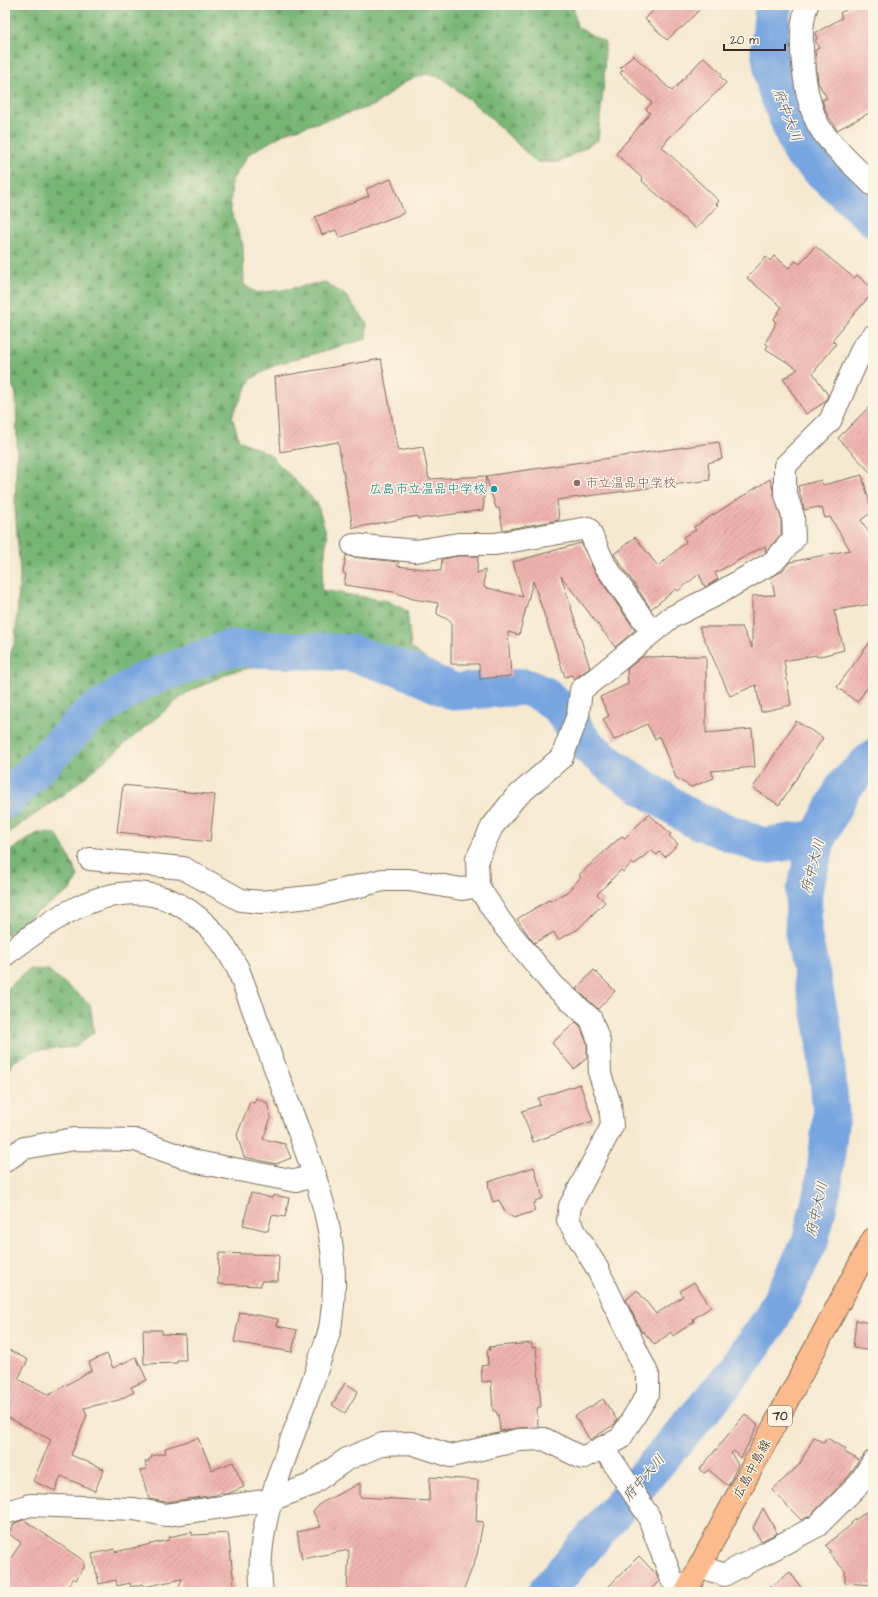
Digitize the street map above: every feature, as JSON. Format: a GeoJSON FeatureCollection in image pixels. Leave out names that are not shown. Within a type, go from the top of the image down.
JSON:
{"type":"FeatureCollection","features":[{"type":"Feature","properties":{"kind":"main road","name":"広島中島線"},"geometry":{"type":"LineString","coordinates":[[687,1591],[873,1240]]}},
{"type":"Feature","properties":{"kind":"street"},"geometry":{"type":"LineString","coordinates":[[807,5],[801,48],[806,88],[820,128],[873,185]]}},
{"type":"Feature","properties":{"kind":"street"},"geometry":{"type":"LineString","coordinates":[[5,1513],[30,1504],[134,1509],[166,1515],[270,1500],[310,1485],[347,1458],[383,1444],[411,1443],[451,1456],[519,1440],[544,1439],[582,1458],[606,1451],[620,1439],[648,1394],[648,1375],[598,1268],[568,1220],[570,1206],[612,1126],[610,1104],[600,1075],[599,1041],[591,1019],[554,986],[501,922],[478,886],[478,859],[492,827],[514,799],[562,757],[578,715],[581,690],[670,618],[712,598],[773,562],[794,539],[793,516],[785,492],[785,466],[830,421],[863,347],[873,336]]}},
{"type":"Feature","properties":{"kind":"street"},"geometry":{"type":"LineString","coordinates":[[353,545],[416,551],[458,544],[495,544],[588,528],[605,565],[652,632]]}},
{"type":"Feature","properties":{"kind":"street"},"geometry":{"type":"LineString","coordinates":[[90,859],[184,868],[241,900],[261,902],[319,896],[383,880],[408,880],[462,889],[478,886]]}},
{"type":"Feature","properties":{"kind":"street"},"geometry":{"type":"LineString","coordinates":[[161,896],[165,867]]}},
{"type":"Feature","properties":{"kind":"street"},"geometry":{"type":"LineString","coordinates":[[5,955],[44,927],[77,907],[114,896],[136,893],[161,896],[179,903],[201,919],[222,941],[238,969],[315,1175],[328,1218],[335,1270],[331,1323],[312,1388],[270,1500],[261,1556],[262,1592]]}},
{"type":"Feature","properties":{"kind":"street"},"geometry":{"type":"LineString","coordinates":[[5,1161],[24,1148],[74,1139],[135,1140],[197,1162],[296,1181],[315,1175]]}},
{"type":"Feature","properties":{"kind":"street"},"geometry":{"type":"LineString","coordinates":[[606,1451],[648,1514],[672,1580],[687,1591]]}},
{"type":"Feature","properties":{"kind":"street"},"geometry":{"type":"LineString","coordinates":[[700,1566],[724,1575],[817,1526],[859,1484],[873,1462]]}},
{"type":"Feature","properties":{"kind":"green space"},"geometry":{"type":"Polygon","coordinates":[[[5,5],[573,5],[577,27],[605,42],[604,81],[598,140],[560,162],[536,162],[484,112],[442,78],[426,74],[406,81],[375,105],[287,132],[249,154],[232,180],[230,209],[243,245],[244,285],[257,293],[325,282],[345,295],[367,323],[366,339],[278,364],[251,379],[232,416],[239,440],[269,454],[317,503],[327,536],[321,590],[388,601],[407,611],[411,648],[432,664],[428,678],[391,677],[350,660],[274,663],[231,672],[186,693],[66,793],[5,835],[5,667],[15,642],[20,575],[15,506],[17,443],[16,393],[5,372],[5,5]]]}},
{"type":"Feature","properties":{"kind":"green space"},"geometry":{"type":"Polygon","coordinates":[[[38,833],[56,834],[78,876],[71,890],[35,913],[5,936],[5,854],[38,833]]]}},
{"type":"Feature","properties":{"kind":"green space"},"geometry":{"type":"Polygon","coordinates":[[[29,969],[48,970],[90,1004],[94,1032],[75,1047],[35,1050],[13,1062],[5,1078],[5,991],[29,969]]]}},
{"type":"Feature","properties":{"kind":"building"},"geometry":{"type":"Polygon","coordinates":[[[659,5],[704,5],[682,28],[681,27],[667,40],[645,19],[659,5]]]}},
{"type":"Feature","properties":{"kind":"building"},"geometry":{"type":"Polygon","coordinates":[[[855,5],[873,5],[873,111],[837,130],[826,112],[822,100],[827,98],[818,83],[815,50],[819,48],[815,40],[817,39],[815,33],[842,18],[840,13],[855,5]]]}},
{"type":"Feature","properties":{"kind":"building"},"geometry":{"type":"Polygon","coordinates":[[[633,55],[672,91],[704,57],[722,74],[720,76],[726,83],[668,139],[662,147],[719,201],[716,204],[718,205],[696,229],[642,181],[643,179],[616,154],[650,113],[646,109],[652,103],[620,73],[623,70],[620,68],[633,55]]]}},
{"type":"Feature","properties":{"kind":"building"},"geometry":{"type":"Polygon","coordinates":[[[391,179],[404,213],[339,238],[336,230],[322,235],[315,217],[369,196],[366,189],[391,179]]]}},
{"type":"Feature","properties":{"kind":"building"},"geometry":{"type":"Polygon","coordinates":[[[815,246],[854,278],[857,275],[873,289],[873,292],[832,340],[836,344],[813,373],[828,395],[825,402],[806,414],[783,379],[798,369],[766,349],[768,345],[765,343],[776,322],[773,320],[782,307],[747,278],[766,257],[770,261],[774,256],[789,268],[795,261],[800,264],[815,246]]]}},
{"type":"Feature","properties":{"kind":"building"},"geometry":{"type":"Polygon","coordinates":[[[381,359],[398,451],[423,447],[429,479],[486,476],[483,510],[418,519],[418,516],[353,528],[338,442],[280,452],[275,377],[381,359]]]}},
{"type":"Feature","properties":{"kind":"building"},"geometry":{"type":"Polygon","coordinates":[[[873,403],[873,475],[838,438],[873,403]]]}},
{"type":"Feature","properties":{"kind":"building"},"geometry":{"type":"Polygon","coordinates":[[[719,442],[722,459],[708,463],[710,480],[557,500],[559,520],[503,530],[499,508],[496,508],[486,476],[719,442]]]}},
{"type":"Feature","properties":{"kind":"building"},"geometry":{"type":"Polygon","coordinates":[[[862,475],[872,512],[861,520],[873,539],[873,604],[834,610],[844,650],[817,657],[816,655],[784,661],[791,705],[761,712],[756,685],[730,696],[699,627],[742,627],[752,648],[752,596],[775,595],[771,578],[782,571],[790,562],[850,550],[830,517],[825,518],[822,508],[819,509],[819,507],[804,510],[798,486],[821,480],[823,485],[862,475]]]}},
{"type":"Feature","properties":{"kind":"building"},"geometry":{"type":"Polygon","coordinates":[[[770,479],[781,518],[781,534],[766,552],[765,546],[715,573],[718,579],[705,587],[699,574],[678,591],[676,589],[651,609],[614,554],[635,537],[658,566],[686,542],[683,537],[696,530],[694,527],[770,479]]]}},
{"type":"Feature","properties":{"kind":"building"},"geometry":{"type":"Polygon","coordinates":[[[581,543],[595,572],[635,630],[615,647],[561,576],[590,668],[574,679],[572,675],[565,677],[533,581],[519,635],[508,632],[511,676],[480,679],[479,664],[451,664],[451,621],[437,614],[438,603],[413,599],[394,592],[344,585],[346,574],[343,573],[346,555],[399,562],[397,566],[441,571],[442,559],[459,556],[478,556],[477,573],[485,570],[484,587],[523,597],[513,562],[581,543]]]}},
{"type":"Feature","properties":{"kind":"building"},"geometry":{"type":"Polygon","coordinates":[[[873,638],[873,680],[857,702],[837,687],[873,638]]]}},
{"type":"Feature","properties":{"kind":"building"},"geometry":{"type":"Polygon","coordinates":[[[706,656],[706,733],[752,729],[755,767],[711,771],[714,778],[691,787],[676,778],[659,736],[655,739],[647,724],[614,740],[603,719],[609,716],[600,697],[628,684],[627,669],[642,657],[706,656]]]}},
{"type":"Feature","properties":{"kind":"building"},"geometry":{"type":"Polygon","coordinates":[[[796,721],[823,738],[779,805],[753,788],[796,721]]]}},
{"type":"Feature","properties":{"kind":"building"},"geometry":{"type":"Polygon","coordinates":[[[123,785],[215,795],[210,842],[117,832],[123,785]]]}},
{"type":"Feature","properties":{"kind":"building"},"geometry":{"type":"Polygon","coordinates":[[[649,814],[671,834],[669,836],[678,844],[665,857],[660,852],[657,855],[651,850],[634,865],[632,863],[623,872],[621,870],[597,894],[605,902],[578,929],[558,940],[554,932],[534,943],[517,919],[549,900],[550,901],[567,892],[581,877],[579,875],[622,836],[625,838],[649,814]]]}},
{"type":"Feature","properties":{"kind":"building"},"geometry":{"type":"Polygon","coordinates":[[[594,970],[615,991],[598,1009],[576,989],[594,970]]]}},
{"type":"Feature","properties":{"kind":"building"},"geometry":{"type":"Polygon","coordinates":[[[576,1022],[580,1026],[587,1043],[587,1058],[574,1069],[552,1043],[576,1022]]]}},
{"type":"Feature","properties":{"kind":"building"},"geometry":{"type":"Polygon","coordinates":[[[580,1084],[593,1121],[533,1142],[522,1111],[540,1105],[538,1098],[580,1084]]]}},
{"type":"Feature","properties":{"kind":"building"},"geometry":{"type":"Polygon","coordinates":[[[256,1098],[267,1103],[271,1118],[263,1139],[285,1144],[291,1158],[276,1164],[244,1157],[237,1135],[250,1102],[254,1103],[256,1098]]]}},
{"type":"Feature","properties":{"kind":"building"},"geometry":{"type":"Polygon","coordinates":[[[534,1167],[543,1198],[535,1201],[536,1203],[533,1204],[535,1211],[514,1218],[506,1213],[499,1200],[493,1202],[488,1182],[534,1167]]]}},
{"type":"Feature","properties":{"kind":"building"},"geometry":{"type":"Polygon","coordinates":[[[251,1193],[272,1198],[273,1195],[289,1198],[285,1217],[272,1215],[268,1231],[243,1225],[251,1193]]]}},
{"type":"Feature","properties":{"kind":"building"},"geometry":{"type":"Polygon","coordinates":[[[219,1253],[279,1255],[278,1281],[261,1281],[261,1286],[218,1284],[219,1253]]]}},
{"type":"Feature","properties":{"kind":"building"},"geometry":{"type":"Polygon","coordinates":[[[694,1282],[711,1307],[693,1319],[694,1322],[673,1336],[671,1332],[655,1345],[643,1331],[642,1333],[626,1300],[637,1290],[656,1314],[683,1296],[680,1291],[694,1282]]]}},
{"type":"Feature","properties":{"kind":"building"},"geometry":{"type":"Polygon","coordinates":[[[240,1312],[278,1319],[277,1326],[297,1330],[292,1352],[234,1342],[240,1312]]]}},
{"type":"Feature","properties":{"kind":"building"},"geometry":{"type":"Polygon","coordinates":[[[856,1320],[873,1324],[873,1351],[853,1348],[856,1320]]]}},
{"type":"Feature","properties":{"kind":"building"},"geometry":{"type":"Polygon","coordinates":[[[143,1330],[162,1330],[162,1334],[185,1335],[186,1360],[177,1360],[177,1363],[144,1364],[143,1330]]]}},
{"type":"Feature","properties":{"kind":"building"},"geometry":{"type":"Polygon","coordinates":[[[532,1343],[532,1348],[536,1347],[541,1407],[538,1407],[537,1411],[538,1427],[500,1431],[498,1414],[496,1411],[493,1411],[491,1381],[482,1382],[481,1366],[488,1365],[487,1350],[490,1350],[489,1347],[532,1343]]]}},
{"type":"Feature","properties":{"kind":"building"},"geometry":{"type":"Polygon","coordinates":[[[5,1348],[28,1360],[18,1379],[49,1395],[92,1370],[89,1362],[107,1354],[113,1368],[136,1357],[147,1380],[131,1387],[134,1392],[119,1400],[84,1408],[87,1415],[71,1455],[104,1469],[95,1491],[61,1476],[55,1491],[33,1481],[51,1440],[5,1416],[5,1348]]]}},
{"type":"Feature","properties":{"kind":"building"},"geometry":{"type":"Polygon","coordinates":[[[345,1383],[358,1391],[345,1413],[332,1405],[345,1383]]]}},
{"type":"Feature","properties":{"kind":"building"},"geometry":{"type":"Polygon","coordinates":[[[603,1399],[617,1420],[615,1424],[590,1440],[575,1416],[603,1399]]]}},
{"type":"Feature","properties":{"kind":"building"},"geometry":{"type":"Polygon","coordinates":[[[745,1414],[758,1425],[741,1458],[734,1451],[731,1453],[738,1465],[728,1486],[709,1470],[704,1473],[700,1469],[745,1414]]]}},
{"type":"Feature","properties":{"kind":"building"},"geometry":{"type":"Polygon","coordinates":[[[814,1437],[824,1443],[827,1438],[846,1449],[844,1452],[859,1460],[849,1476],[810,1516],[801,1520],[772,1490],[799,1465],[814,1437]]]}},
{"type":"Feature","properties":{"kind":"building"},"geometry":{"type":"Polygon","coordinates":[[[198,1438],[212,1470],[233,1462],[244,1487],[227,1494],[223,1494],[222,1492],[216,1495],[166,1502],[149,1499],[140,1470],[147,1469],[145,1462],[152,1458],[151,1456],[166,1453],[165,1448],[198,1438]]]}},
{"type":"Feature","properties":{"kind":"building"},"geometry":{"type":"Polygon","coordinates":[[[430,1477],[478,1480],[476,1521],[483,1522],[477,1555],[463,1592],[347,1592],[349,1550],[302,1559],[297,1532],[321,1527],[313,1512],[321,1503],[360,1483],[360,1497],[429,1501],[430,1477]]]}},
{"type":"Feature","properties":{"kind":"building"},"geometry":{"type":"Polygon","coordinates":[[[873,1507],[873,1585],[845,1583],[845,1571],[829,1553],[831,1552],[826,1545],[852,1524],[851,1523],[873,1507]]]}},
{"type":"Feature","properties":{"kind":"building"},"geometry":{"type":"Polygon","coordinates":[[[763,1508],[777,1533],[761,1541],[753,1528],[763,1508]]]}},
{"type":"Feature","properties":{"kind":"building"},"geometry":{"type":"Polygon","coordinates":[[[24,1520],[84,1561],[84,1567],[76,1580],[73,1578],[64,1592],[5,1592],[5,1567],[21,1543],[8,1533],[15,1523],[24,1520]]]}},
{"type":"Feature","properties":{"kind":"building"},"geometry":{"type":"Polygon","coordinates":[[[192,1532],[192,1535],[228,1533],[235,1592],[177,1592],[182,1579],[144,1587],[143,1584],[131,1587],[130,1583],[117,1586],[116,1580],[99,1584],[92,1554],[115,1549],[115,1552],[169,1540],[169,1537],[192,1532]]]}},
{"type":"Feature","properties":{"kind":"building"},"geometry":{"type":"Polygon","coordinates":[[[639,1556],[656,1574],[659,1581],[648,1592],[603,1592],[639,1556]]]}},
{"type":"Feature","properties":{"kind":"building"},"geometry":{"type":"Polygon","coordinates":[[[790,1572],[804,1592],[764,1592],[790,1572]]]}},
{"type":"Feature","properties":{"kind":"waterway","name":"府中大川"},"geometry":{"type":"LineString","coordinates":[[773,5],[769,49],[775,87],[800,151],[873,218]]}},
{"type":"Feature","properties":{"kind":"waterway"},"geometry":{"type":"LineString","coordinates":[[5,801],[88,716],[140,682],[230,648],[351,653],[405,670],[454,692],[525,687],[545,695],[562,710],[584,743],[617,770],[693,819],[763,846],[818,838]]}},
{"type":"Feature","properties":{"kind":"waterway","name":"府中大川"},"geometry":{"type":"LineString","coordinates":[[546,1592],[728,1380],[770,1321],[810,1242],[824,1183],[831,1114],[824,1034],[803,933],[804,891],[818,838],[844,786],[873,758]]}},
{"type":"Feature","properties":{"kind":"place","name":"市立温品中学校"},"geometry":{"type":"Point","coordinates":[577,483]}},
{"type":"Feature","properties":{"kind":"place","name":"広島市立温品中学校"},"geometry":{"type":"Point","coordinates":[494,489]}}]}
